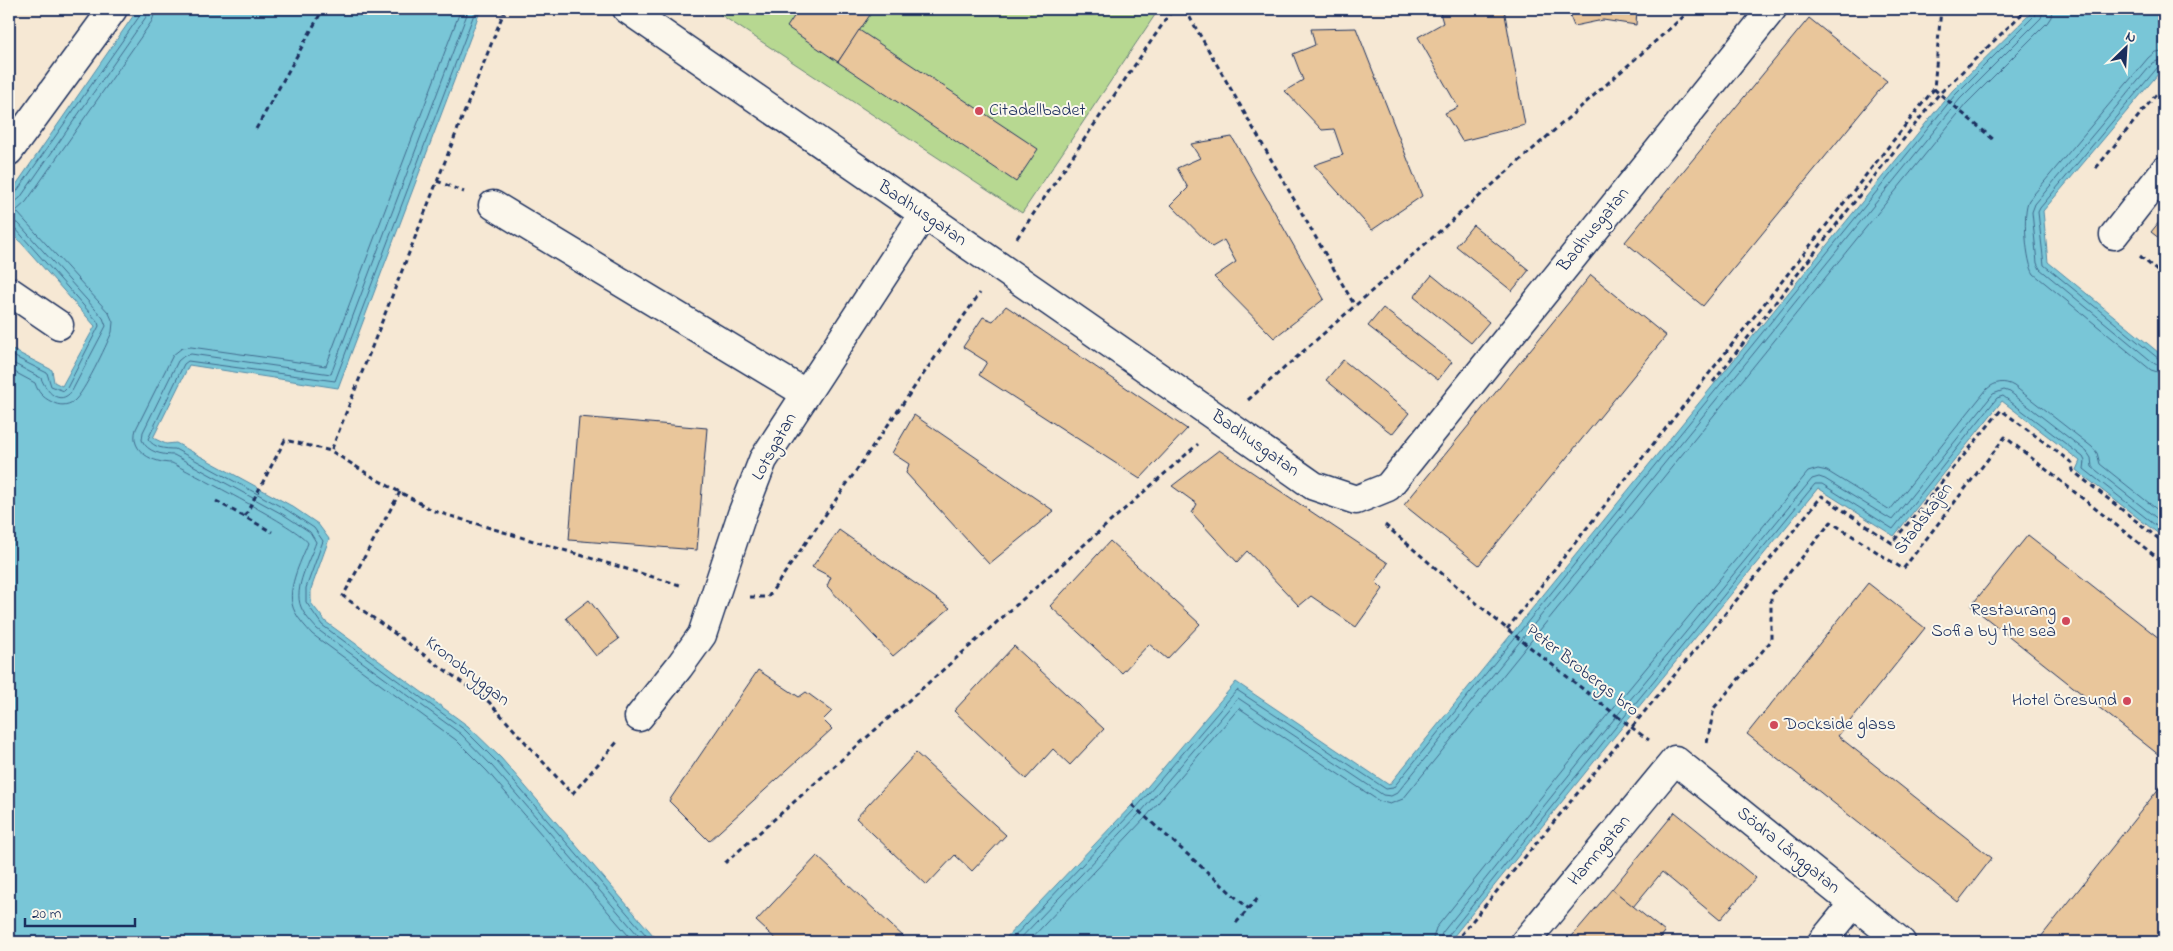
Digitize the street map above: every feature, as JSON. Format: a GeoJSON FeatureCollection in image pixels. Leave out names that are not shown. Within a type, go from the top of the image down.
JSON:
{"type":"FeatureCollection","features":[{"type":"Feature","properties":{"kind":"street"},"geometry":{"type":"LineString","coordinates":[[9,151],[113,9]]}},
{"type":"Feature","properties":{"kind":"street","name":"Badhusgatan"},"geometry":{"type":"LineString","coordinates":[[627,9],[923,215],[999,265],[1314,486],[1356,500],[1388,487],[1772,9]]}},
{"type":"Feature","properties":{"kind":"street"},"geometry":{"type":"LineString","coordinates":[[2114,235],[2164,171]]}},
{"type":"Feature","properties":{"kind":"street"},"geometry":{"type":"LineString","coordinates":[[492,205],[805,392]]}},
{"type":"Feature","properties":{"kind":"street","name":"Lotsgatan"},"geometry":{"type":"LineString","coordinates":[[639,717],[679,667],[702,634],[742,514],[763,460],[805,392],[923,215]]}},
{"type":"Feature","properties":{"kind":"street"},"geometry":{"type":"LineString","coordinates":[[9,291],[59,325]]}},
{"type":"Feature","properties":{"kind":"street","name":"Södra Långgatan"},"geometry":{"type":"LineString","coordinates":[[1684,767],[1902,942]]}},
{"type":"Feature","properties":{"kind":"street","name":"Hamngatan"},"geometry":{"type":"LineString","coordinates":[[1525,942],[1684,767]]}},
{"type":"Feature","properties":{"kind":"street"},"geometry":{"type":"LineString","coordinates":[[1822,942],[1853,904]]}},
{"type":"Feature","properties":{"kind":"path"},"geometry":{"type":"LineString","coordinates":[[256,129],[323,9]]}},
{"type":"Feature","properties":{"kind":"path"},"geometry":{"type":"LineString","coordinates":[[331,451],[505,9]]}},
{"type":"Feature","properties":{"kind":"path"},"geometry":{"type":"LineString","coordinates":[[245,516],[285,440],[331,451],[434,511],[715,595],[768,598],[999,265],[1173,9]]}},
{"type":"Feature","properties":{"kind":"path"},"geometry":{"type":"LineString","coordinates":[[1185,9],[1355,306]]}},
{"type":"Feature","properties":{"kind":"path"},"geometry":{"type":"LineString","coordinates":[[1507,630],[1934,89],[1940,9]]}},
{"type":"Feature","properties":{"kind":"path"},"geometry":{"type":"LineString","coordinates":[[1713,382],[1939,94],[2027,9]]}},
{"type":"Feature","properties":{"kind":"path"},"geometry":{"type":"LineString","coordinates":[[2096,168],[2164,85]]}},
{"type":"Feature","properties":{"kind":"path"},"geometry":{"type":"LineString","coordinates":[[1934,89],[1994,138]]}},
{"type":"Feature","properties":{"kind":"path"},"geometry":{"type":"LineString","coordinates":[[1455,942],[1822,496],[1892,542],[2001,410],[2072,464],[2073,472],[2164,543]]}},
{"type":"Feature","properties":{"kind":"path","name":"Stadskajen"},"geometry":{"type":"LineString","coordinates":[[1684,767],[1703,762],[1714,708],[1771,640],[1771,595],[1831,522],[1904,569],[2005,437],[2164,563]]}},
{"type":"Feature","properties":{"kind":"path","name":"Kronobryggan"},"geometry":{"type":"LineString","coordinates":[[400,492],[343,596],[489,702],[572,794],[639,717]]}},
{"type":"Feature","properties":{"kind":"path","name":"Peter Brobergs bro"},"geometry":{"type":"LineString","coordinates":[[1356,500],[1507,630],[1640,733]]}},
{"type":"Feature","properties":{"kind":"path"},"geometry":{"type":"LineString","coordinates":[[216,501],[272,532]]}},
{"type":"Feature","properties":{"kind":"path"},"geometry":{"type":"LineString","coordinates":[[1132,805],[1249,909]]}},
{"type":"Feature","properties":{"kind":"path"},"geometry":{"type":"LineString","coordinates":[[1236,922],[1260,896]]}},
{"type":"Feature","properties":{"kind":"green space","name":"Citadellbadet"},"geometry":{"type":"Polygon","coordinates":[[[712,9],[1159,9],[1022,213],[712,9]]]}},
{"type":"Feature","properties":{"kind":"water"},"geometry":{"type":"Polygon","coordinates":[[[138,9],[481,9],[338,388],[189,365],[153,438],[166,444],[176,443],[290,505],[318,524],[329,539],[311,589],[311,603],[326,622],[468,726],[501,758],[659,942],[9,942],[9,348],[52,370],[54,382],[62,386],[95,326],[9,229],[9,195],[138,9]]]}},
{"type":"Feature","properties":{"kind":"water"},"geometry":{"type":"Polygon","coordinates":[[[2035,9],[2164,9],[2164,67],[2043,211],[2048,262],[2164,357],[2164,538],[2076,470],[2080,461],[2002,401],[1894,536],[1818,488],[1449,942],[1002,942],[1132,805],[1236,682],[1389,785],[1952,91],[2035,9]]]}},
{"type":"Feature","properties":{"kind":"building"},"geometry":{"type":"Polygon","coordinates":[[[799,9],[874,9],[838,62],[787,27],[799,9]]]}},
{"type":"Feature","properties":{"kind":"building"},"geometry":{"type":"Polygon","coordinates":[[[1439,9],[1504,9],[1525,125],[1462,141],[1445,113],[1458,107],[1418,37],[1443,23],[1439,9]]]}},
{"type":"Feature","properties":{"kind":"building"},"geometry":{"type":"Polygon","coordinates":[[[1567,9],[1637,9],[1636,25],[1603,20],[1574,26],[1567,9]]]}},
{"type":"Feature","properties":{"kind":"building"},"geometry":{"type":"Polygon","coordinates":[[[1809,18],[1887,81],[1703,306],[1625,242],[1809,18]]]}},
{"type":"Feature","properties":{"kind":"building"},"geometry":{"type":"Polygon","coordinates":[[[1356,28],[1422,196],[1372,230],[1314,165],[1343,155],[1334,129],[1322,130],[1285,91],[1303,80],[1293,54],[1315,45],[1311,29],[1356,28]]]}},
{"type":"Feature","properties":{"kind":"building","name":"Citadellbadet"},"geometry":{"type":"Polygon","coordinates":[[[859,30],[1038,149],[1016,182],[838,62],[859,30]]]}},
{"type":"Feature","properties":{"kind":"building"},"geometry":{"type":"Polygon","coordinates":[[[1232,137],[1324,299],[1274,338],[1214,277],[1236,262],[1224,240],[1212,247],[1171,205],[1188,188],[1177,168],[1200,158],[1191,144],[1232,137]]]}},
{"type":"Feature","properties":{"kind":"building"},"geometry":{"type":"Polygon","coordinates":[[[2164,216],[2164,242],[2151,232],[2164,216]]]}},
{"type":"Feature","properties":{"kind":"building"},"geometry":{"type":"Polygon","coordinates":[[[1473,225],[1529,270],[1512,291],[1456,246],[1473,225]]]}},
{"type":"Feature","properties":{"kind":"building"},"geometry":{"type":"Polygon","coordinates":[[[1432,275],[1489,322],[1471,343],[1414,297],[1432,275]]]}},
{"type":"Feature","properties":{"kind":"building"},"geometry":{"type":"Polygon","coordinates":[[[1591,275],[1666,336],[1479,565],[1404,505],[1591,275]]]}},
{"type":"Feature","properties":{"kind":"building"},"geometry":{"type":"Polygon","coordinates":[[[1006,306],[1187,429],[1140,479],[979,375],[987,362],[963,347],[983,317],[993,321],[1006,306]]]}},
{"type":"Feature","properties":{"kind":"building"},"geometry":{"type":"Polygon","coordinates":[[[1383,308],[1452,362],[1438,380],[1368,326],[1383,308]]]}},
{"type":"Feature","properties":{"kind":"building"},"geometry":{"type":"Polygon","coordinates":[[[1343,360],[1409,413],[1392,434],[1326,380],[1343,360]]]}},
{"type":"Feature","properties":{"kind":"building"},"geometry":{"type":"Polygon","coordinates":[[[914,415],[1054,511],[989,564],[906,473],[909,464],[892,453],[914,415]]]}},
{"type":"Feature","properties":{"kind":"building"},"geometry":{"type":"Polygon","coordinates":[[[579,417],[707,428],[697,550],[569,540],[579,417]]]}},
{"type":"Feature","properties":{"kind":"building"},"geometry":{"type":"Polygon","coordinates":[[[1219,450],[1388,563],[1376,582],[1383,589],[1356,627],[1311,596],[1299,606],[1247,551],[1237,562],[1192,513],[1197,504],[1172,486],[1219,450]]]}},
{"type":"Feature","properties":{"kind":"building"},"geometry":{"type":"Polygon","coordinates":[[[839,530],[950,608],[893,656],[827,586],[831,577],[812,567],[839,530]]]}},
{"type":"Feature","properties":{"kind":"building","name":"Hotel Öresund"},"geometry":{"type":"Polygon","coordinates":[[[2028,535],[2164,642],[2164,759],[1971,606],[2028,535]]]}},
{"type":"Feature","properties":{"kind":"building"},"geometry":{"type":"Polygon","coordinates":[[[1110,541],[1200,624],[1167,659],[1149,644],[1122,673],[1050,606],[1110,541]]]}},
{"type":"Feature","properties":{"kind":"building"},"geometry":{"type":"Polygon","coordinates":[[[1868,583],[1925,628],[1838,736],[1992,858],[1958,902],[1747,734],[1868,583]]]}},
{"type":"Feature","properties":{"kind":"building"},"geometry":{"type":"Polygon","coordinates":[[[589,600],[619,639],[596,656],[566,618],[589,600]]]}},
{"type":"Feature","properties":{"kind":"building"},"geometry":{"type":"Polygon","coordinates":[[[1014,646],[1104,729],[1070,765],[1053,749],[1026,779],[954,711],[1014,646]]]}},
{"type":"Feature","properties":{"kind":"building"},"geometry":{"type":"Polygon","coordinates":[[[758,670],[799,697],[806,692],[832,711],[823,720],[832,729],[709,841],[669,801],[758,670]]]}},
{"type":"Feature","properties":{"kind":"building"},"geometry":{"type":"Polygon","coordinates":[[[916,753],[1006,835],[972,871],[955,855],[927,885],[856,818],[916,753]]]}},
{"type":"Feature","properties":{"kind":"building"},"geometry":{"type":"Polygon","coordinates":[[[2164,782],[2164,942],[2037,942],[2164,782]]]}},
{"type":"Feature","properties":{"kind":"building"},"geometry":{"type":"Polygon","coordinates":[[[1675,812],[1756,878],[1720,920],[1662,872],[1633,907],[1612,889],[1675,812]]]}},
{"type":"Feature","properties":{"kind":"building"},"geometry":{"type":"Polygon","coordinates":[[[817,856],[906,939],[903,942],[779,942],[756,921],[817,856]]]}},
{"type":"Feature","properties":{"kind":"building"},"geometry":{"type":"Polygon","coordinates":[[[1612,889],[1665,932],[1657,942],[1567,942],[1612,889]]]}},
{"type":"Feature","properties":{"kind":"place","name":"Citadellbadet"},"geometry":{"type":"Point","coordinates":[979,111]}},
{"type":"Feature","properties":{"kind":"place","name":"Restaurang Sofia by the sea"},"geometry":{"type":"Point","coordinates":[2066,621]}},
{"type":"Feature","properties":{"kind":"place","name":"Hotel Öresund"},"geometry":{"type":"Point","coordinates":[2127,701]}},
{"type":"Feature","properties":{"kind":"place","name":"Dockside glass"},"geometry":{"type":"Point","coordinates":[1774,725]}}]}
